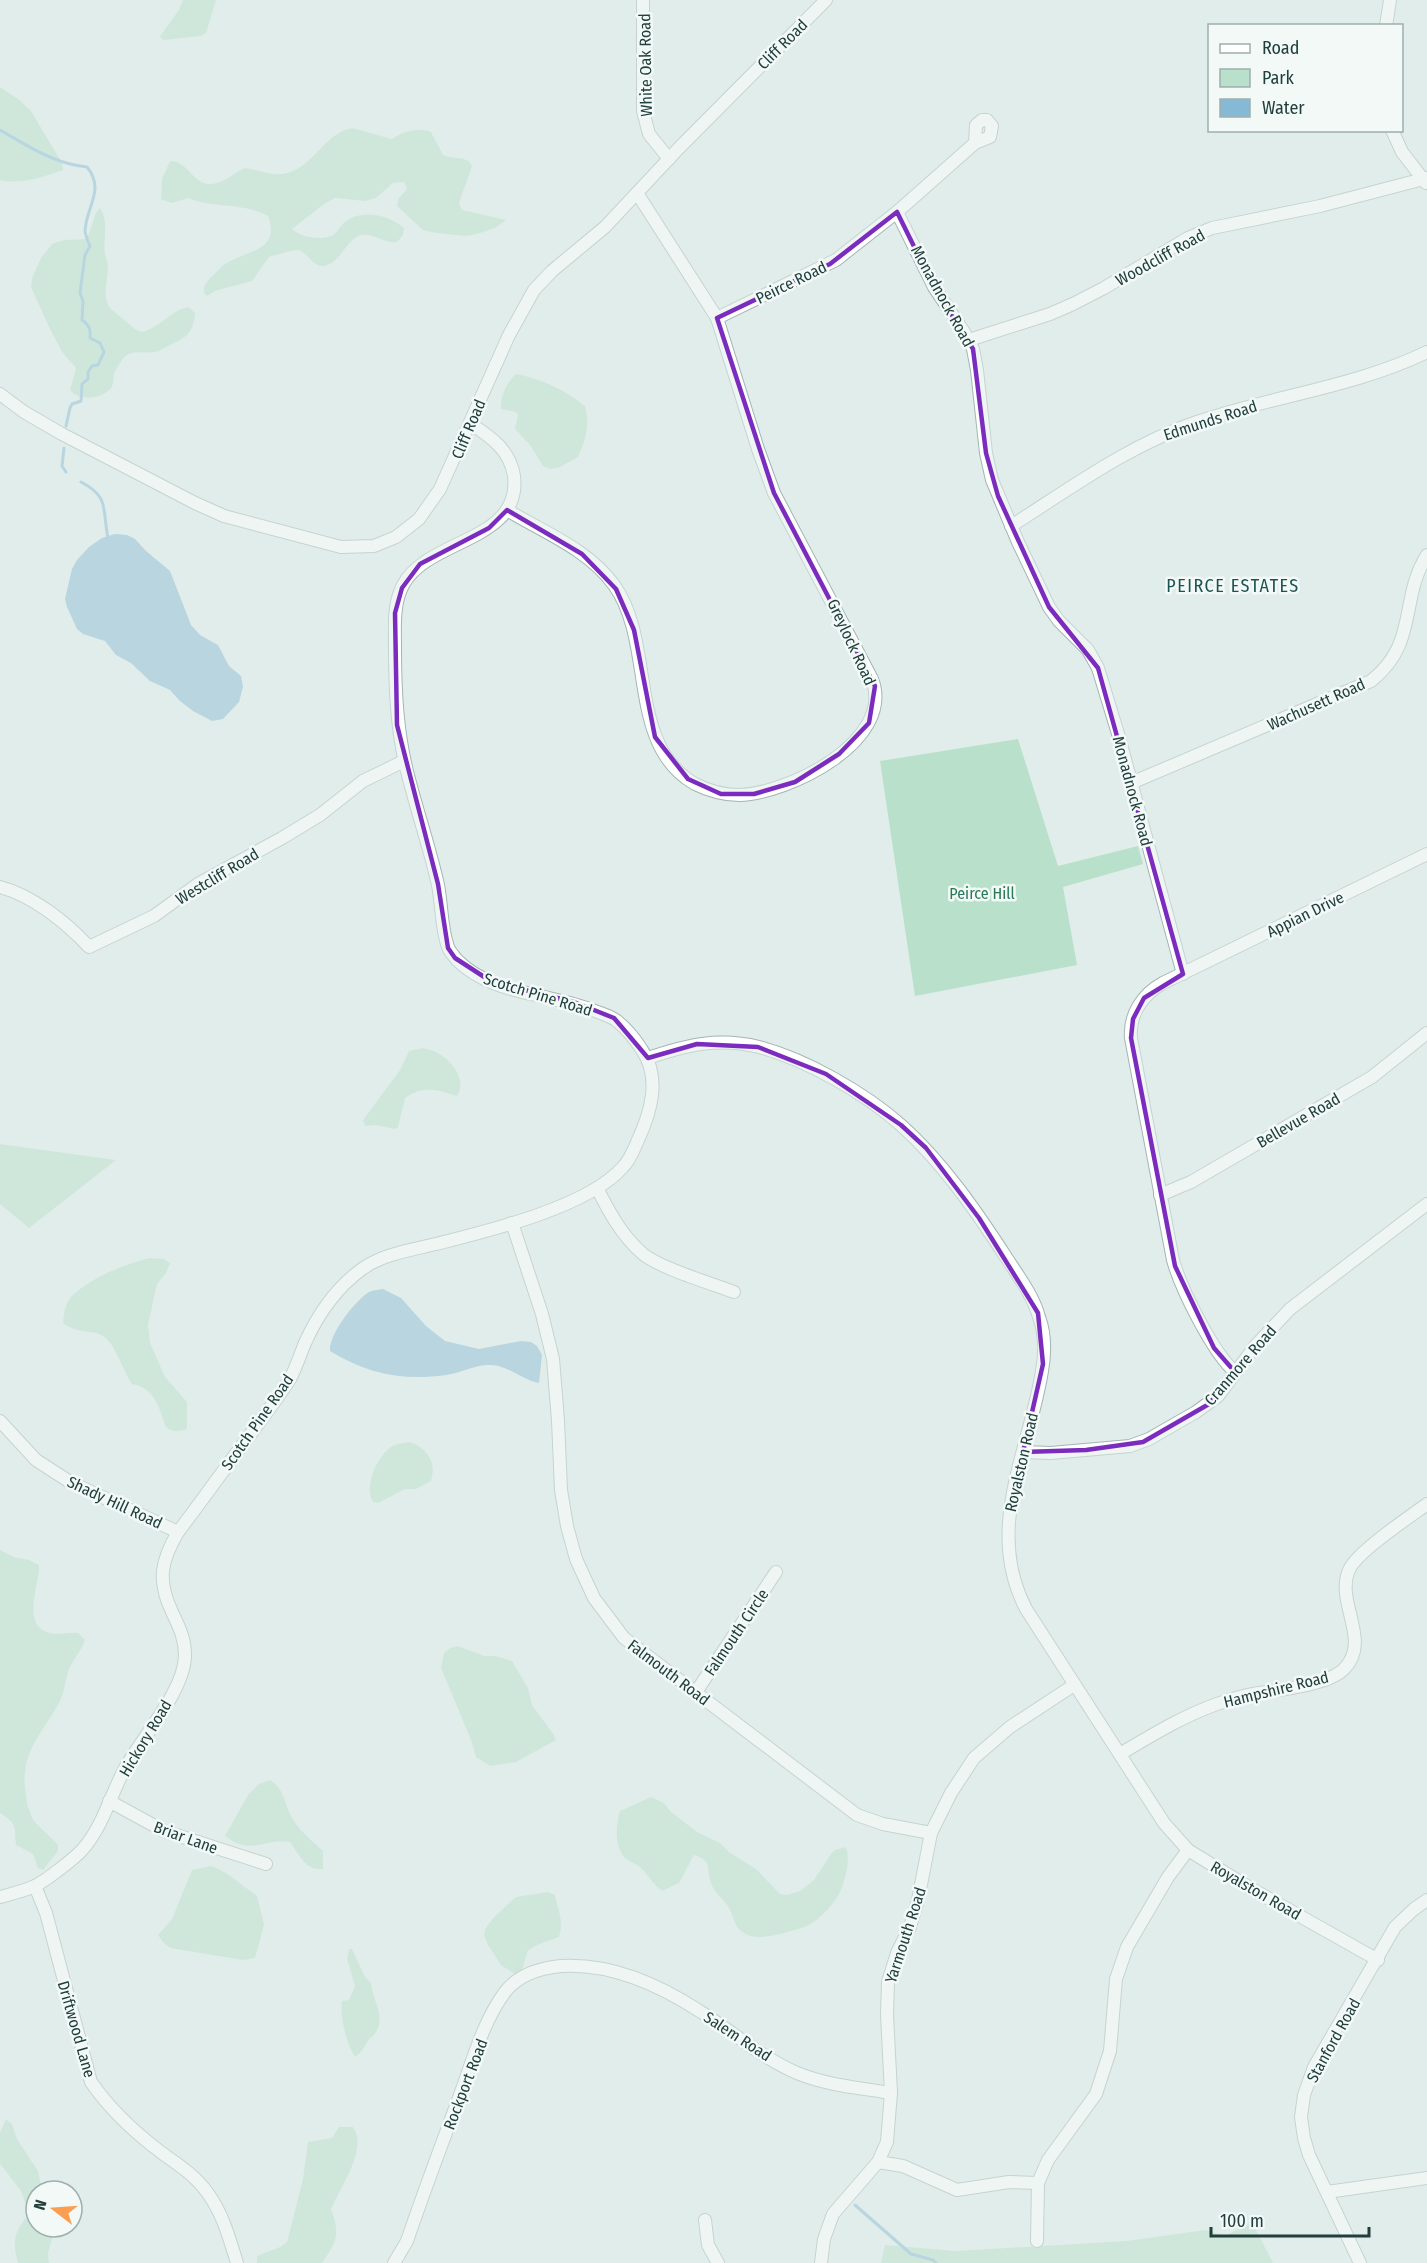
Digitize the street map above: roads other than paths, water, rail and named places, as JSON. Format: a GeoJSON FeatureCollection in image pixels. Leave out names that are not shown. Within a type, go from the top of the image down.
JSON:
{"type":"FeatureCollection","features":[{"type":"Feature","properties":{"kind":"street","name":"White Oak Road"},"geometry":{"type":"LineString","coordinates":[[643,0],[643,111],[649,134],[669,159]]}},
{"type":"Feature","properties":{"kind":"street","name":"Cliff Road"},"geometry":{"type":"LineString","coordinates":[[0,394],[50,428],[216,513],[241,522],[335,546],[355,548],[374,546],[389,540],[408,529],[419,519],[445,480],[508,335],[534,290],[552,271],[598,234],[826,0]]}},
{"type":"Feature","properties":{"kind":"street"},"geometry":{"type":"LineString","coordinates":[[1386,24],[1390,0]]}},
{"type":"Feature","properties":{"kind":"street"},"geometry":{"type":"LineString","coordinates":[[1393,132],[1402,152],[1426,180]]}},
{"type":"Feature","properties":{"kind":"street","name":"Peirce Road"},"geometry":{"type":"LineString","coordinates":[[717,318],[830,264],[897,212],[975,143]]}},
{"type":"Feature","properties":{"kind":"street","name":"Woodcliff Road"},"geometry":{"type":"LineString","coordinates":[[969,340],[1050,314],[1073,304],[1183,241],[1212,228],[1320,206],[1426,180]]}},
{"type":"Feature","properties":{"kind":"street"},"geometry":{"type":"LineString","coordinates":[[637,193],[717,318]]}},
{"type":"Feature","properties":{"kind":"street","name":"Monadnock Road"},"geometry":{"type":"LineString","coordinates":[[897,212],[934,287],[969,340],[976,363],[989,469],[995,491],[1052,612],[1088,650],[1095,663],[1119,737],[1184,974]]}},
{"type":"Feature","properties":{"kind":"street","name":"Greylock Road"},"geometry":{"type":"LineString","coordinates":[[507,510],[582,554],[595,564],[613,584],[625,605],[634,630],[655,737],[671,764],[688,779],[708,790],[726,795],[746,795],[771,790],[795,782],[813,772],[854,741],[867,727],[874,711],[876,694],[874,682],[827,589],[774,493],[717,318]]}},
{"type":"Feature","properties":{"kind":"street","name":"Edmunds Road"},"geometry":{"type":"LineString","coordinates":[[1011,526],[1124,455],[1171,432],[1208,418],[1382,370],[1427,352]]}},
{"type":"Feature","properties":{"kind":"street"},"geometry":{"type":"LineString","coordinates":[[471,424],[496,442],[509,459],[513,470],[514,487],[507,510]]}},
{"type":"Feature","properties":{"kind":"street","name":"Scotch Pine Road"},"geometry":{"type":"LineString","coordinates":[[178,1532],[291,1377],[305,1342],[324,1307],[341,1288],[364,1268],[389,1256],[512,1224],[563,1205],[597,1188],[624,1167],[648,1119],[654,1087],[648,1058],[614,1018],[574,1002],[524,993],[475,975],[455,958],[448,948],[438,884],[404,760],[395,698],[395,613],[402,588],[420,564],[489,528],[507,510]]}},
{"type":"Feature","properties":{"kind":"street","name":"Wachusett Road"},"geometry":{"type":"LineString","coordinates":[[1131,783],[1371,681],[1390,661],[1402,641],[1414,582],[1427,555]]}},
{"type":"Feature","properties":{"kind":"street","name":"Westcliff Road"},"geometry":{"type":"LineString","coordinates":[[0,887],[9,889],[70,926],[89,947],[154,916],[198,884],[320,815],[363,781],[404,760]]}},
{"type":"Feature","properties":{"kind":"street","name":"Appian Drive"},"geometry":{"type":"LineString","coordinates":[[1184,974],[1427,854]]}},
{"type":"Feature","properties":{"kind":"street"},"geometry":{"type":"LineString","coordinates":[[1184,974],[1159,986],[1148,995],[1136,1010],[1130,1029],[1169,1245],[1177,1272],[1217,1352],[1235,1372]]}},
{"type":"Feature","properties":{"kind":"street","name":"Bellevue Road"},"geometry":{"type":"LineString","coordinates":[[1161,1195],[1191,1182],[1372,1077],[1427,1033]]}},
{"type":"Feature","properties":{"kind":"street","name":"Royalston Road"},"geometry":{"type":"LineString","coordinates":[[648,1058],[685,1046],[721,1042],[767,1050],[826,1074],[864,1097],[901,1125],[926,1148],[994,1240],[1030,1296],[1040,1317],[1043,1364],[1008,1515],[1007,1545],[1011,1569],[1017,1591],[1026,1609],[1164,1823],[1188,1851],[1378,1960]]}},
{"type":"Feature","properties":{"kind":"street"},"geometry":{"type":"LineString","coordinates":[[597,1188],[613,1221],[643,1254],[670,1268],[734,1292]]}},
{"type":"Feature","properties":{"kind":"street","name":"Cranmore Road"},"geometry":{"type":"LineString","coordinates":[[1023,1452],[1045,1453],[1125,1447],[1143,1442],[1209,1404],[1263,1338],[1290,1310],[1427,1203]]}},
{"type":"Feature","properties":{"kind":"street","name":"Falmouth Road"},"geometry":{"type":"LineString","coordinates":[[512,1224],[542,1314],[553,1359],[561,1490],[576,1558],[594,1598],[624,1638],[857,1815],[883,1824],[931,1833]]}},
{"type":"Feature","properties":{"kind":"street","name":"Shady Hill Road"},"geometry":{"type":"LineString","coordinates":[[0,1421],[36,1460],[70,1482],[178,1532]]}},
{"type":"Feature","properties":{"kind":"street","name":"Hampshire Road"},"geometry":{"type":"LineString","coordinates":[[1120,1754],[1174,1723],[1209,1707],[1244,1696],[1284,1690],[1340,1672],[1348,1663],[1354,1645],[1354,1628],[1345,1588],[1350,1569],[1360,1556],[1427,1504]]}},
{"type":"Feature","properties":{"kind":"street","name":"Hickory Road"},"geometry":{"type":"LineString","coordinates":[[0,1897],[35,1886],[80,1852],[93,1835],[125,1769],[169,1701],[181,1676],[185,1657],[183,1634],[171,1611],[162,1583],[162,1565],[166,1552],[178,1532]]}},
{"type":"Feature","properties":{"kind":"street","name":"Falmouth Circle"},"geometry":{"type":"LineString","coordinates":[[696,1692],[776,1572]]}},
{"type":"Feature","properties":{"kind":"street","name":"Yarmouth Road"},"geometry":{"type":"LineString","coordinates":[[821,2263],[824,2239],[833,2214],[878,2162],[887,2142],[891,2093],[886,2015],[888,1982],[918,1900],[931,1833],[951,1793],[975,1758],[1010,1727],[1074,1685]]}},
{"type":"Feature","properties":{"kind":"street","name":"Briar Lane"},"geometry":{"type":"LineString","coordinates":[[109,1801],[164,1831],[266,1863]]}},
{"type":"Feature","properties":{"kind":"street"},"geometry":{"type":"LineString","coordinates":[[1037,2241],[1038,2183],[1047,2160],[1096,2094],[1110,2050],[1116,1979],[1127,1947],[1168,1877],[1188,1851]]}},
{"type":"Feature","properties":{"kind":"street","name":"Driftwood Lane"},"geometry":{"type":"LineString","coordinates":[[35,1886],[46,1913],[91,2082],[123,2122],[192,2174],[207,2192],[225,2220],[237,2263]]}},
{"type":"Feature","properties":{"kind":"street","name":"Stanford Road"},"geometry":{"type":"LineString","coordinates":[[1360,2263],[1309,2155],[1301,2117],[1304,2095],[1314,2067],[1395,1928],[1427,1900]]}},
{"type":"Feature","properties":{"kind":"street","name":"Rockport Road"},"geometry":{"type":"LineString","coordinates":[[394,2263],[407,2241],[472,2062],[493,2012],[506,1990],[521,1978],[545,1967],[576,1965],[589,1968]]}},
{"type":"Feature","properties":{"kind":"street","name":"Salem Road"},"geometry":{"type":"LineString","coordinates":[[589,1968],[622,1974],[658,1986],[702,2012],[756,2051],[798,2073],[839,2084],[891,2093]]}},
{"type":"Feature","properties":{"kind":"street"},"geometry":{"type":"LineString","coordinates":[[878,2162],[903,2166],[957,2190],[1009,2182],[1038,2183]]}},
{"type":"Feature","properties":{"kind":"street"},"geometry":{"type":"LineString","coordinates":[[1327,2192],[1427,2178]]}},
{"type":"Feature","properties":{"kind":"street"},"geometry":{"type":"LineString","coordinates":[[705,2220],[708,2245],[718,2263]]}},
{"type":"Feature","properties":{"kind":"water"},"geometry":{"type":"Polygon","coordinates":[[[115,534],[127,535],[135,539],[170,571],[191,625],[200,635],[218,645],[229,666],[241,676],[243,687],[239,702],[223,719],[212,721],[193,711],[170,690],[150,681],[131,663],[116,655],[105,641],[83,634],[77,629],[65,599],[72,569],[89,547],[102,538],[115,534]]]}},
{"type":"Feature","properties":{"kind":"water"},"geometry":{"type":"Polygon","coordinates":[[[383,1289],[401,1298],[426,1326],[445,1341],[479,1349],[521,1341],[531,1342],[537,1346],[542,1355],[539,1383],[491,1365],[430,1377],[386,1374],[358,1365],[330,1351],[338,1327],[350,1311],[369,1292],[383,1289]]]}},
{"type":"Feature","properties":{"kind":"waterway"},"geometry":{"type":"LineString","coordinates":[[0,130],[52,158],[87,167],[95,183],[85,232],[90,246],[85,255],[80,293],[83,301],[82,320],[89,328],[90,338],[100,343],[104,352],[98,365],[92,366],[88,372],[88,379],[82,384],[81,401],[72,404],[66,426]]}},
{"type":"Feature","properties":{"kind":"waterway"},"geometry":{"type":"LineString","coordinates":[[64,448],[62,466],[66,472]]}},
{"type":"Feature","properties":{"kind":"waterway"},"geometry":{"type":"LineString","coordinates":[[81,482],[97,493],[101,499],[108,538]]}},
{"type":"Feature","properties":{"kind":"waterway"},"geometry":{"type":"LineString","coordinates":[[855,2205],[911,2254],[933,2260],[936,2263]]}},
{"type":"Feature","properties":{"kind":"district","name":"PEIRCE ESTATES"},"geometry":{"type":"Point","coordinates":[1233,586]}},
{"type":"Feature","properties":{"kind":"park label","name":"Peirce Hill"},"geometry":{"type":"Point","coordinates":[982,893]}}]}
